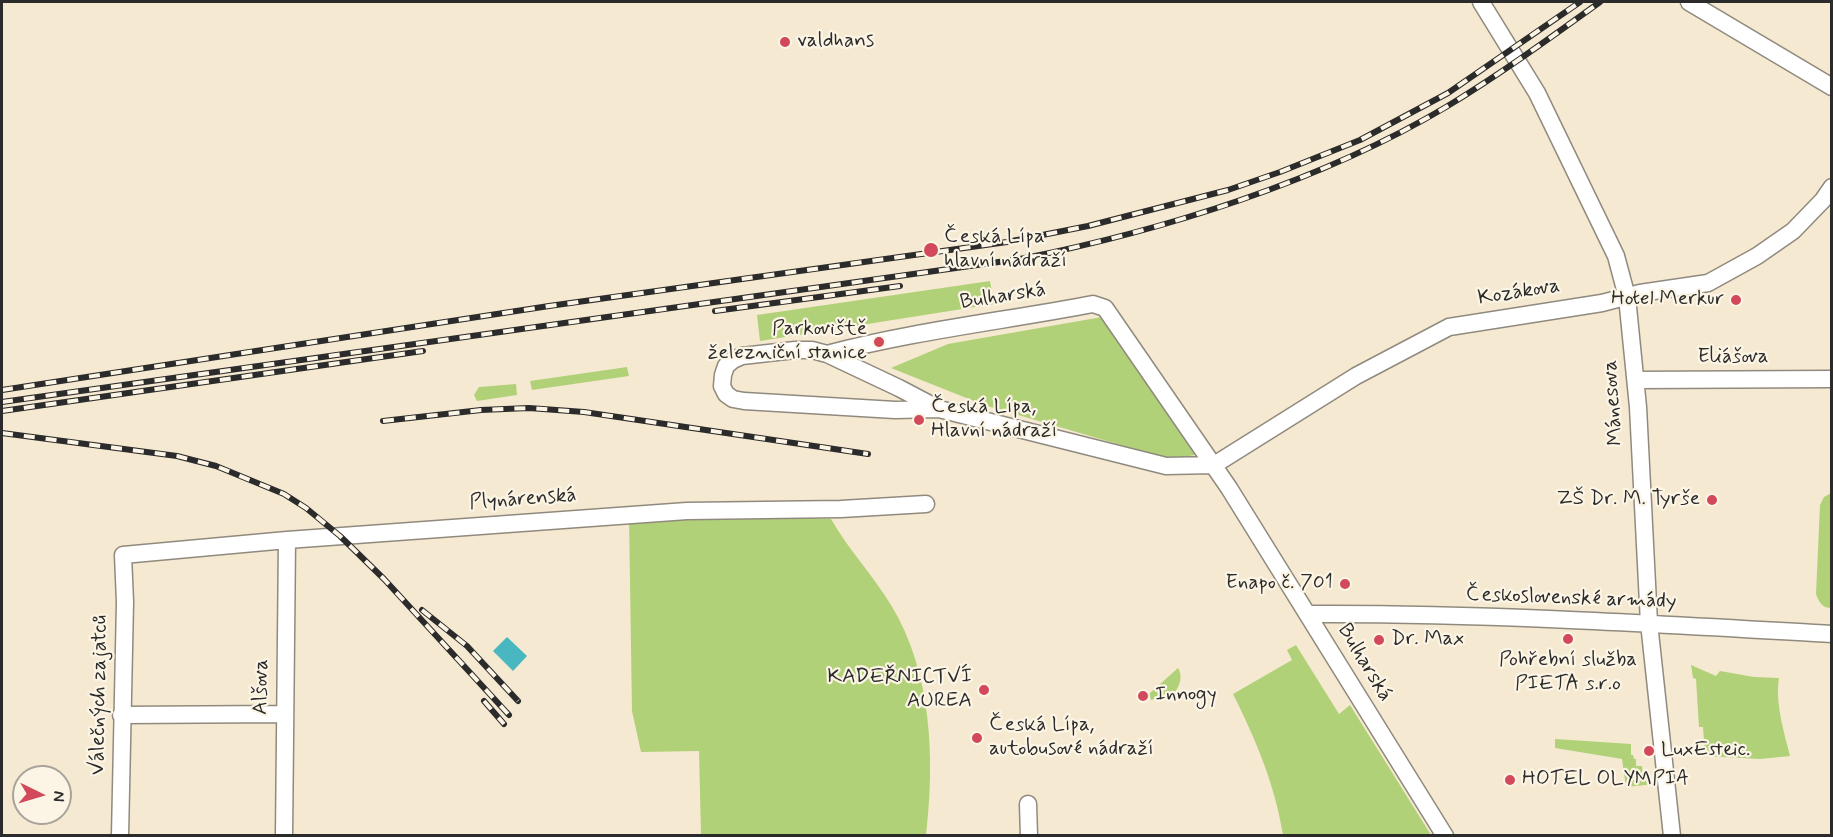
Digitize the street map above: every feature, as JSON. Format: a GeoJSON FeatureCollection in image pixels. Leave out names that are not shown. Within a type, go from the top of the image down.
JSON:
{"type":"FeatureCollection","features":[{"type":"Feature","properties":{"kind":"street","name":"Mánesova"},"geometry":{"type":"LineString","coordinates":[[1481,2],[1537,93],[1616,256],[1627,297],[1636,380],[1649,623],[1672,836]]}},
{"type":"Feature","properties":{"kind":"street"},"geometry":{"type":"LineString","coordinates":[[1689,2],[1832,87]]}},
{"type":"Feature","properties":{"kind":"street","name":"Kozákova"},"geometry":{"type":"LineString","coordinates":[[1214,465],[1356,376],[1449,327],[1602,303],[1708,283],[1757,256],[1793,231],[1832,188]]}},
{"type":"Feature","properties":{"kind":"street","name":"Bulharská"},"geometry":{"type":"LineString","coordinates":[[827,354],[949,328],[1093,304],[1105,308],[1214,465],[1440,831],[1453,836]]}},
{"type":"Feature","properties":{"kind":"street","name":"Bulharská"},"geometry":{"type":"LineString","coordinates":[[939,409],[895,410],[744,401],[733,399],[726,394],[722,386],[723,375],[726,366],[742,356],[812,350],[827,354],[939,409],[1166,466],[1214,465]]}},
{"type":"Feature","properties":{"kind":"street","name":"Eliášova"},"geometry":{"type":"LineString","coordinates":[[1636,380],[1832,380]]}},
{"type":"Feature","properties":{"kind":"street","name":"Plynárenská"},"geometry":{"type":"LineString","coordinates":[[123,555],[287,540],[687,511],[926,504]]}},
{"type":"Feature","properties":{"kind":"street","name":"Alšova"},"geometry":{"type":"LineString","coordinates":[[284,836],[287,540]]}},
{"type":"Feature","properties":{"kind":"street","name":"Válečných zajatců"},"geometry":{"type":"LineString","coordinates":[[120,836],[125,602],[123,555]]}},
{"type":"Feature","properties":{"kind":"street","name":"Československé armády"},"geometry":{"type":"LineString","coordinates":[[1308,614],[1649,623],[1832,634]]}},
{"type":"Feature","properties":{"kind":"street"},"geometry":{"type":"LineString","coordinates":[[121,715],[284,714]]}},
{"type":"Feature","properties":{"kind":"street"},"geometry":{"type":"LineString","coordinates":[[1028,804],[1029,836]]}},
{"type":"Feature","properties":{"kind":"green space"},"geometry":{"type":"Polygon","coordinates":[[[990,281],[994,304],[760,341],[757,315],[990,281]]]}},
{"type":"Feature","properties":{"kind":"green space"},"geometry":{"type":"Polygon","coordinates":[[[1102,317],[1195,455],[1172,459],[1131,448],[984,405],[891,368],[948,344],[1102,317]]]}},
{"type":"Feature","properties":{"kind":"green space"},"geometry":{"type":"Polygon","coordinates":[[[627,367],[629,376],[532,390],[530,381],[627,367]]]}},
{"type":"Feature","properties":{"kind":"green space"},"geometry":{"type":"Polygon","coordinates":[[[516,384],[517,395],[477,401],[474,395],[479,387],[516,384]]]}},
{"type":"Feature","properties":{"kind":"green space"},"geometry":{"type":"Polygon","coordinates":[[[1831,493],[1831,608],[1821,604],[1816,594],[1820,505],[1824,497],[1831,493]]]}},
{"type":"Feature","properties":{"kind":"green space"},"geometry":{"type":"Polygon","coordinates":[[[629,518],[831,519],[884,594],[905,631],[922,687],[930,746],[926,835],[701,835],[699,751],[641,752],[632,711],[629,518]]]}},
{"type":"Feature","properties":{"kind":"green space"},"geometry":{"type":"Polygon","coordinates":[[[1296,645],[1339,714],[1350,705],[1431,835],[1283,835],[1264,763],[1233,694],[1292,660],[1287,650],[1296,645]]]}},
{"type":"Feature","properties":{"kind":"green space"},"geometry":{"type":"Polygon","coordinates":[[[1691,665],[1716,676],[1720,671],[1754,677],[1779,678],[1779,707],[1790,756],[1760,759],[1705,756],[1703,727],[1699,727],[1696,679],[1693,678],[1691,665]]]}},
{"type":"Feature","properties":{"kind":"green space"},"geometry":{"type":"Polygon","coordinates":[[[1178,668],[1180,680],[1175,692],[1151,700],[1149,694],[1178,668]]]}},
{"type":"Feature","properties":{"kind":"green space"},"geometry":{"type":"Polygon","coordinates":[[[1555,739],[1631,744],[1631,755],[1636,759],[1636,766],[1642,766],[1643,780],[1655,779],[1655,784],[1626,787],[1622,759],[1555,748],[1555,739]]]}},
{"type":"Feature","properties":{"kind":"water"},"geometry":{"type":"Polygon","coordinates":[[[507,637],[527,656],[513,671],[493,651],[507,637]]]}},
{"type":"Feature","properties":{"kind":"railway"},"geometry":{"type":"LineString","coordinates":[[2,390],[549,306],[1007,242],[1088,226],[1228,190],[1360,140],[1448,93],[1580,2]]}},
{"type":"Feature","properties":{"kind":"railway"},"geometry":{"type":"LineString","coordinates":[[2,402],[1020,259],[1129,234],[1240,200],[1294,180],[1398,134],[1485,82],[1600,2]]}},
{"type":"Feature","properties":{"kind":"railway"},"geometry":{"type":"LineString","coordinates":[[715,311],[900,286]]}},
{"type":"Feature","properties":{"kind":"railway"},"geometry":{"type":"LineString","coordinates":[[2,411],[423,351]]}},
{"type":"Feature","properties":{"kind":"railway"},"geometry":{"type":"LineString","coordinates":[[383,421],[481,410],[529,408],[584,412],[868,454]]}},
{"type":"Feature","properties":{"kind":"railway"},"geometry":{"type":"LineString","coordinates":[[2,433],[177,456],[216,466],[284,494],[306,508],[340,536],[384,579],[509,715]]}},
{"type":"Feature","properties":{"kind":"railway"},"geometry":{"type":"LineString","coordinates":[[422,610],[467,646],[518,701]]}},
{"type":"Feature","properties":{"kind":"railway"},"geometry":{"type":"LineString","coordinates":[[484,701],[504,724]]}},
{"type":"Feature","properties":{"kind":"place","name":"valdhans"},"geometry":{"type":"Point","coordinates":[785,42]}},
{"type":"Feature","properties":{"kind":"place","name":"Česká Lípa hlavní nádraží"},"geometry":{"type":"Point","coordinates":[931,250]}},
{"type":"Feature","properties":{"kind":"place","name":"Hotel Merkur"},"geometry":{"type":"Point","coordinates":[1736,300]}},
{"type":"Feature","properties":{"kind":"place","name":"Parkoviště železniční stanice"},"geometry":{"type":"Point","coordinates":[879,342]}},
{"type":"Feature","properties":{"kind":"place","name":"Česká Lípa, Hlavní nádraží"},"geometry":{"type":"Point","coordinates":[919,420]}},
{"type":"Feature","properties":{"kind":"place","name":"ZŠ Dr. M. Tyrše"},"geometry":{"type":"Point","coordinates":[1712,500]}},
{"type":"Feature","properties":{"kind":"place","name":"Enapo č. 701"},"geometry":{"type":"Point","coordinates":[1345,584]}},
{"type":"Feature","properties":{"kind":"place","name":"Pohřební služba PIETA s.r.o"},"geometry":{"type":"Point","coordinates":[1568,639]}},
{"type":"Feature","properties":{"kind":"place","name":"Dr. Max"},"geometry":{"type":"Point","coordinates":[1379,640]}},
{"type":"Feature","properties":{"kind":"place","name":"KADEŘNICTVÍ AUREA"},"geometry":{"type":"Point","coordinates":[984,690]}},
{"type":"Feature","properties":{"kind":"place","name":"Innogy"},"geometry":{"type":"Point","coordinates":[1143,696]}},
{"type":"Feature","properties":{"kind":"place","name":"Česká Lípa, autobusové nádraží"},"geometry":{"type":"Point","coordinates":[977,738]}},
{"type":"Feature","properties":{"kind":"place","name":"LuxEsteic."},"geometry":{"type":"Point","coordinates":[1649,751]}},
{"type":"Feature","properties":{"kind":"place","name":"HOTEL OLYMPIA"},"geometry":{"type":"Point","coordinates":[1510,780]}}]}
